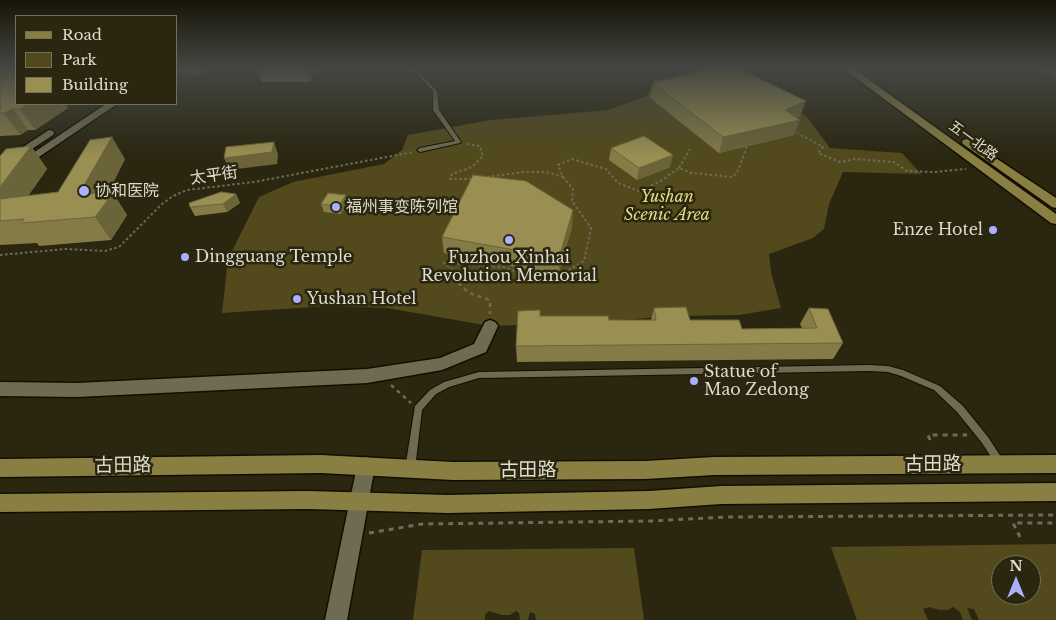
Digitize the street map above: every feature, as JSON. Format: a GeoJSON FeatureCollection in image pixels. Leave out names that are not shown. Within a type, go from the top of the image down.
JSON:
{"type":"FeatureCollection","features":[{"type":"Feature","properties":{"kind":"main road","name":"五一北路"},"geometry":{"type":"LineString","coordinates":[[888,98],[1056,220]]}},
{"type":"Feature","properties":{"kind":"main road","name":"五一北路"},"geometry":{"type":"LineString","coordinates":[[903,98],[1056,204]]}},
{"type":"Feature","properties":{"kind":"main road","name":"古田路"},"geometry":{"type":"LineString","coordinates":[[0,468],[311,464],[463,471],[644,470],[714,466],[1056,464]]}},
{"type":"Feature","properties":{"kind":"main road","name":"古田路"},"geometry":{"type":"LineString","coordinates":[[0,503],[359,502],[448,504],[649,500],[721,495],[1056,492]]}},
{"type":"Feature","properties":{"kind":"street"},"geometry":{"type":"LineString","coordinates":[[0,167],[93,105]]}},
{"type":"Feature","properties":{"kind":"street"},"geometry":{"type":"LineString","coordinates":[[0,187],[9,176],[29,159],[110,105]]}},
{"type":"Feature","properties":{"kind":"street"},"geometry":{"type":"LineString","coordinates":[[0,389],[78,390],[367,376],[442,364],[480,348],[490,326]]}},
{"type":"Feature","properties":{"kind":"street"},"geometry":{"type":"LineString","coordinates":[[336,620],[366,466]]}},
{"type":"Feature","properties":{"kind":"lane"},"geometry":{"type":"LineString","coordinates":[[420,150],[458,142],[436,110],[435,98]]}},
{"type":"Feature","properties":{"kind":"lane"},"geometry":{"type":"LineString","coordinates":[[410,469],[418,409],[433,392],[447,384],[479,375],[888,369],[903,373],[937,388],[960,409],[985,440],[1001,464]]}},
{"type":"Feature","properties":{"kind":"path"},"geometry":{"type":"LineString","coordinates":[[785,129],[790,129],[823,147],[818,153],[840,162],[855,159],[894,162],[907,171],[935,172],[982,166]]}},
{"type":"Feature","properties":{"kind":"path"},"geometry":{"type":"LineString","coordinates":[[679,168],[691,173],[733,177],[739,169],[749,141]]}},
{"type":"Feature","properties":{"kind":"path"},"geometry":{"type":"LineString","coordinates":[[458,142],[480,146],[483,156],[472,167],[452,174],[450,179],[464,180],[524,172],[546,172],[562,177]]}},
{"type":"Feature","properties":{"kind":"path"},"geometry":{"type":"LineString","coordinates":[[490,326],[490,300],[469,293],[448,274],[452,269],[444,263],[503,267],[540,280],[564,273],[584,262],[591,228],[572,201],[573,189],[562,177],[558,164],[572,159],[606,170],[618,183],[639,191],[659,182],[679,168],[690,149]]}},
{"type":"Feature","properties":{"kind":"path","name":"太平街"},"geometry":{"type":"LineString","coordinates":[[0,256],[66,249],[105,251],[119,247],[162,204],[172,196],[187,190],[254,182],[420,150]]}},
{"type":"Feature","properties":{"kind":"path"},"geometry":{"type":"LineString","coordinates":[[385,380],[418,409]]}},
{"type":"Feature","properties":{"kind":"path"},"geometry":{"type":"LineString","coordinates":[[930,440],[928,435],[970,435]]}},
{"type":"Feature","properties":{"kind":"path"},"geometry":{"type":"LineString","coordinates":[[352,535],[422,524],[651,521],[728,517],[1056,515]]}},
{"type":"Feature","properties":{"kind":"path"},"geometry":{"type":"LineString","coordinates":[[1020,537],[1013,523],[1056,523]]}},
{"type":"Feature","properties":{"kind":"green space","name":"Yushan Scenic Area"},"geometry":{"type":"Polygon","coordinates":[[[642,98],[774,98],[807,117],[830,148],[902,153],[921,174],[843,172],[829,204],[824,229],[813,238],[769,254],[771,272],[781,308],[739,315],[675,316],[577,323],[490,326],[387,308],[328,306],[222,313],[228,259],[259,197],[293,182],[384,164],[402,150],[408,135],[491,120],[608,110],[642,98]]]}},
{"type":"Feature","properties":{"kind":"green space"},"geometry":{"type":"Polygon","coordinates":[[[1056,544],[1056,620],[979,620],[974,609],[967,608],[972,620],[963,620],[960,612],[953,607],[948,610],[940,610],[929,607],[923,609],[928,620],[857,620],[831,547],[1056,544]]]}},
{"type":"Feature","properties":{"kind":"green space"},"geometry":{"type":"Polygon","coordinates":[[[634,548],[644,620],[536,620],[535,614],[530,612],[528,620],[520,620],[519,613],[516,611],[510,615],[502,615],[489,611],[485,614],[485,620],[413,620],[422,550],[634,548]]]}},
{"type":"Feature","properties":{"kind":"building"},"geometry":{"type":"Polygon","coordinates":[[[0,98],[15,98],[15,105],[26,105],[20,109],[0,113],[0,98]]]}},
{"type":"Feature","properties":{"kind":"building"},"geometry":{"type":"Polygon","coordinates":[[[672,98],[800,98],[806,101],[785,110],[800,120],[723,137],[672,98]]]}},
{"type":"Feature","properties":{"kind":"building"},"geometry":{"type":"Polygon","coordinates":[[[644,136],[673,155],[639,168],[611,148],[644,136]]]}},
{"type":"Feature","properties":{"kind":"building"},"geometry":{"type":"Polygon","coordinates":[[[112,137],[79,194],[113,193],[95,217],[21,223],[24,219],[0,221],[0,199],[58,192],[90,140],[112,137]]]}},
{"type":"Feature","properties":{"kind":"building"},"geometry":{"type":"Polygon","coordinates":[[[274,142],[272,152],[224,158],[226,147],[274,142]]]}},
{"type":"Feature","properties":{"kind":"building"},"geometry":{"type":"Polygon","coordinates":[[[31,146],[0,187],[0,156],[6,149],[31,146]]]}},
{"type":"Feature","properties":{"kind":"building","name":"Fuzhou Xinhai Revolution Memorial"},"geometry":{"type":"Polygon","coordinates":[[[473,175],[526,181],[573,210],[559,258],[442,237],[473,175]]]}},
{"type":"Feature","properties":{"kind":"building"},"geometry":{"type":"Polygon","coordinates":[[[221,192],[236,194],[223,204],[190,207],[189,203],[221,192]]]}},
{"type":"Feature","properties":{"kind":"building"},"geometry":{"type":"Polygon","coordinates":[[[328,193],[346,195],[339,206],[321,204],[328,193]]]}},
{"type":"Feature","properties":{"kind":"building"},"geometry":{"type":"Polygon","coordinates":[[[686,307],[690,320],[739,320],[742,329],[817,328],[809,308],[828,309],[843,343],[516,346],[518,311],[540,310],[540,316],[608,316],[609,320],[656,320],[654,308],[686,307]]]}},
{"type":"Feature","properties":{"kind":"place","name":"协和医院"},"geometry":{"type":"Point","coordinates":[84,191]}},
{"type":"Feature","properties":{"kind":"place","name":"福州事变陈列馆"},"geometry":{"type":"Point","coordinates":[336,207]}},
{"type":"Feature","properties":{"kind":"place","name":"Enze Hotel"},"geometry":{"type":"Point","coordinates":[993,230]}},
{"type":"Feature","properties":{"kind":"place","name":"Fuzhou Xinhai Revolution Memorial"},"geometry":{"type":"Point","coordinates":[509,240]}},
{"type":"Feature","properties":{"kind":"place","name":"Dingguang Temple"},"geometry":{"type":"Point","coordinates":[185,257]}},
{"type":"Feature","properties":{"kind":"place","name":"Yushan Hotel"},"geometry":{"type":"Point","coordinates":[297,299]}},
{"type":"Feature","properties":{"kind":"place","name":"Statue of Mao Zedong"},"geometry":{"type":"Point","coordinates":[694,381]}}]}
